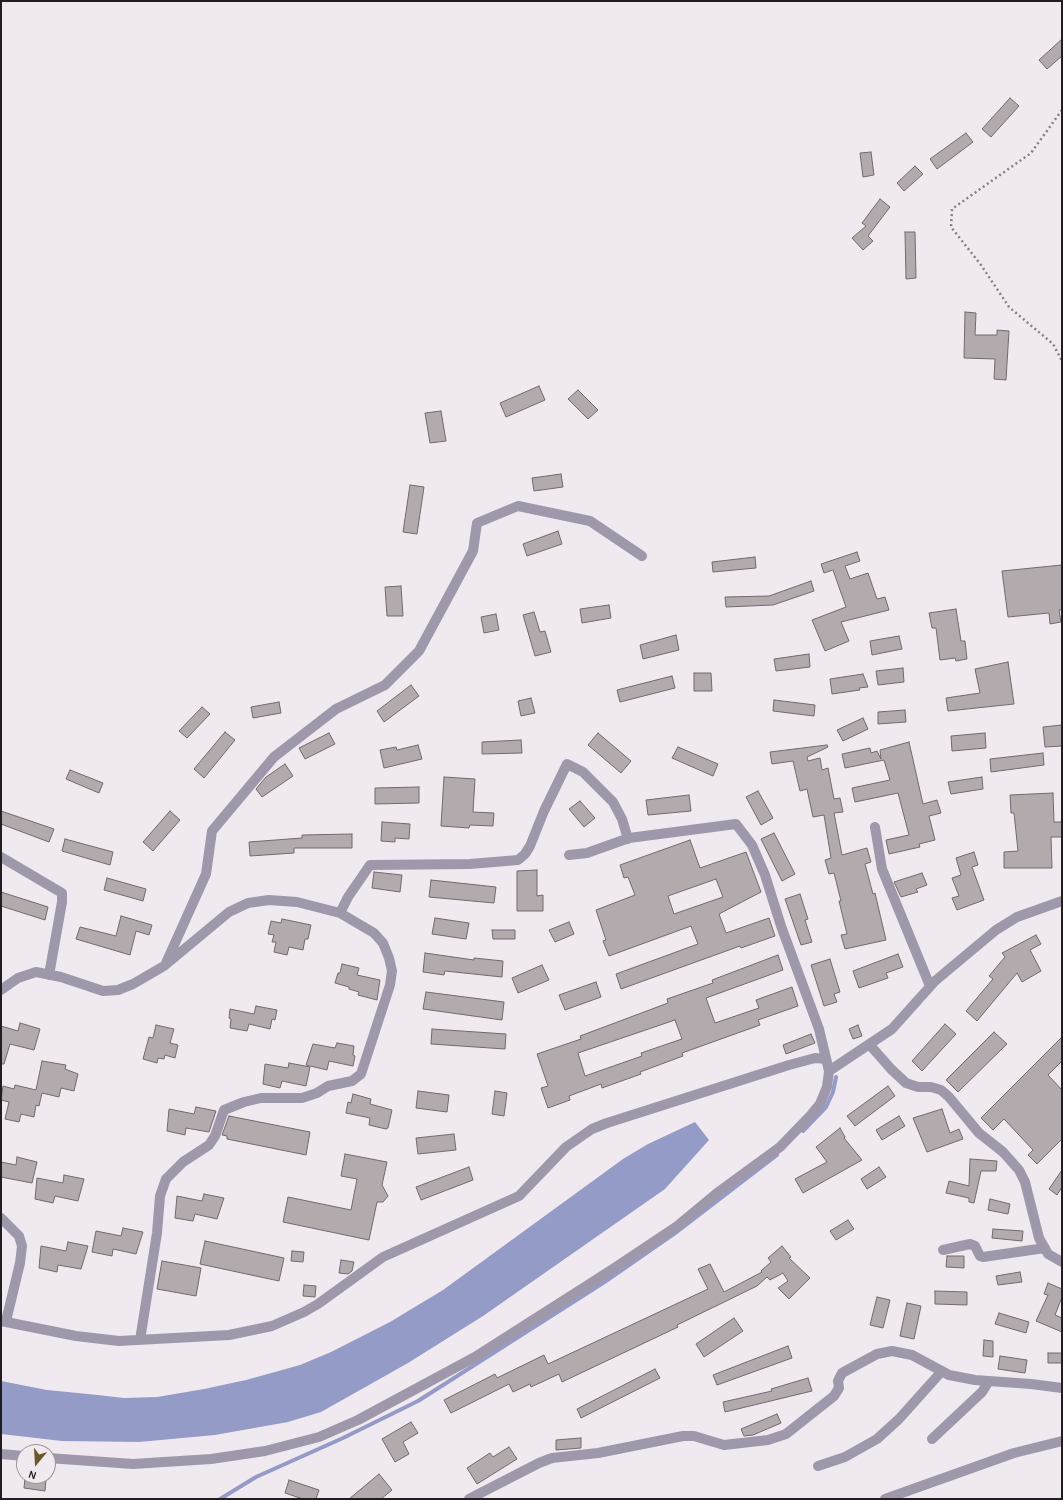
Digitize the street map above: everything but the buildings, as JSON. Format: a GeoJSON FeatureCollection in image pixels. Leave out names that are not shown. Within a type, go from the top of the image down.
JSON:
{"type":"FeatureCollection","features":[{"type":"Feature","properties":{"kind":"street"},"geometry":{"type":"LineString","coordinates":[[164,966],[206,874],[212,831],[274,757],[336,709],[385,684],[419,651],[473,551],[477,522],[518,506],[590,521],[642,556]]}},
{"type":"Feature","properties":{"kind":"street"},"geometry":{"type":"LineString","coordinates":[[340,913],[348,897],[370,865],[478,864],[518,860],[525,854],[530,846],[544,811],[567,764],[583,772],[613,802],[622,819],[628,839]]}},
{"type":"Feature","properties":{"kind":"street"},"geometry":{"type":"LineString","coordinates":[[56,1459],[133,1464],[211,1459],[265,1451],[319,1438],[358,1420],[475,1357],[614,1269],[676,1227],[717,1193],[780,1147],[820,1104],[827,1087],[829,1071],[819,1029],[781,926],[765,875],[752,845],[736,824],[628,839],[587,853],[569,855]]}},
{"type":"Feature","properties":{"kind":"street"},"geometry":{"type":"LineString","coordinates":[[876,827],[882,869],[930,986]]}},
{"type":"Feature","properties":{"kind":"street"},"geometry":{"type":"LineString","coordinates":[[1,857],[56,888],[62,893],[62,902],[49,974]]}},
{"type":"Feature","properties":{"kind":"street"},"geometry":{"type":"LineString","coordinates":[[1,990],[18,978],[36,972],[49,974],[103,991],[118,990],[164,966],[229,912],[248,903],[282,900],[315,906],[340,913],[374,933],[382,943],[390,958],[392,970],[390,985],[361,1074],[352,1081],[328,1086],[317,1093],[302,1098],[261,1098],[244,1102],[224,1110],[215,1136],[209,1145],[184,1162],[166,1179],[160,1196],[140,1340]]}},
{"type":"Feature","properties":{"kind":"street"},"geometry":{"type":"LineString","coordinates":[[829,1071],[892,1029],[930,986],[996,930],[1017,917],[1062,901]]}},
{"type":"Feature","properties":{"kind":"street"},"geometry":{"type":"LineString","coordinates":[[869,1044],[891,1070],[906,1083],[918,1087],[931,1087],[940,1090],[948,1097],[978,1133],[1003,1152],[1019,1170],[1025,1182],[1039,1238],[1048,1254],[1062,1262]]}},
{"type":"Feature","properties":{"kind":"street"},"geometry":{"type":"LineString","coordinates":[[1,1218],[19,1236],[22,1246],[20,1263],[3,1321],[100,1339],[140,1340],[229,1335],[251,1332],[290,1319],[336,1292],[384,1257],[519,1196],[566,1146],[592,1129],[789,1065],[815,1058],[826,1059]]}},
{"type":"Feature","properties":{"kind":"street"},"geometry":{"type":"LineString","coordinates":[[943,1250],[970,1244],[975,1246],[980,1256],[983,1257],[1045,1248]]}},
{"type":"Feature","properties":{"kind":"street"},"geometry":{"type":"LineString","coordinates":[[470,1499],[539,1463],[552,1458],[598,1453],[683,1436],[694,1436],[724,1445],[768,1440],[786,1434],[834,1396],[839,1388],[838,1381],[842,1373],[877,1354],[892,1350],[904,1352],[949,1375],[989,1381],[1062,1388]]}},
{"type":"Feature","properties":{"kind":"street"},"geometry":{"type":"LineString","coordinates":[[818,1466],[845,1457],[877,1439],[899,1419],[942,1371]]}},
{"type":"Feature","properties":{"kind":"street"},"geometry":{"type":"LineString","coordinates":[[932,1439],[982,1392],[989,1381]]}},
{"type":"Feature","properties":{"kind":"street"},"geometry":{"type":"LineString","coordinates":[[885,1499],[1014,1453],[1062,1441]]}},
{"type":"Feature","properties":{"kind":"street"},"geometry":{"type":"LineString","coordinates":[[1,1454],[16,1455]]}},
{"type":"Feature","properties":{"kind":"path"},"geometry":{"type":"LineString","coordinates":[[1062,110],[1031,153],[952,209],[951,227],[981,265],[1009,307],[1052,344],[1062,361]]}},
{"type":"Feature","properties":{"kind":"water"},"geometry":{"type":"Polygon","coordinates":[[[695,1122],[709,1140],[665,1189],[483,1316],[408,1363],[321,1412],[288,1422],[215,1435],[139,1442],[62,1441],[1,1434],[1,1381],[47,1390],[124,1398],[157,1397],[246,1380],[300,1365],[331,1352],[390,1322],[443,1290],[623,1159],[648,1144],[695,1122]]]}},
{"type":"Feature","properties":{"kind":"waterway"},"geometry":{"type":"LineString","coordinates":[[803,1131],[826,1107],[833,1092],[836,1077]]}},
{"type":"Feature","properties":{"kind":"waterway"},"geometry":{"type":"LineString","coordinates":[[220,1499],[256,1477],[343,1438],[418,1401],[603,1283],[678,1231],[777,1155]]}}]}
